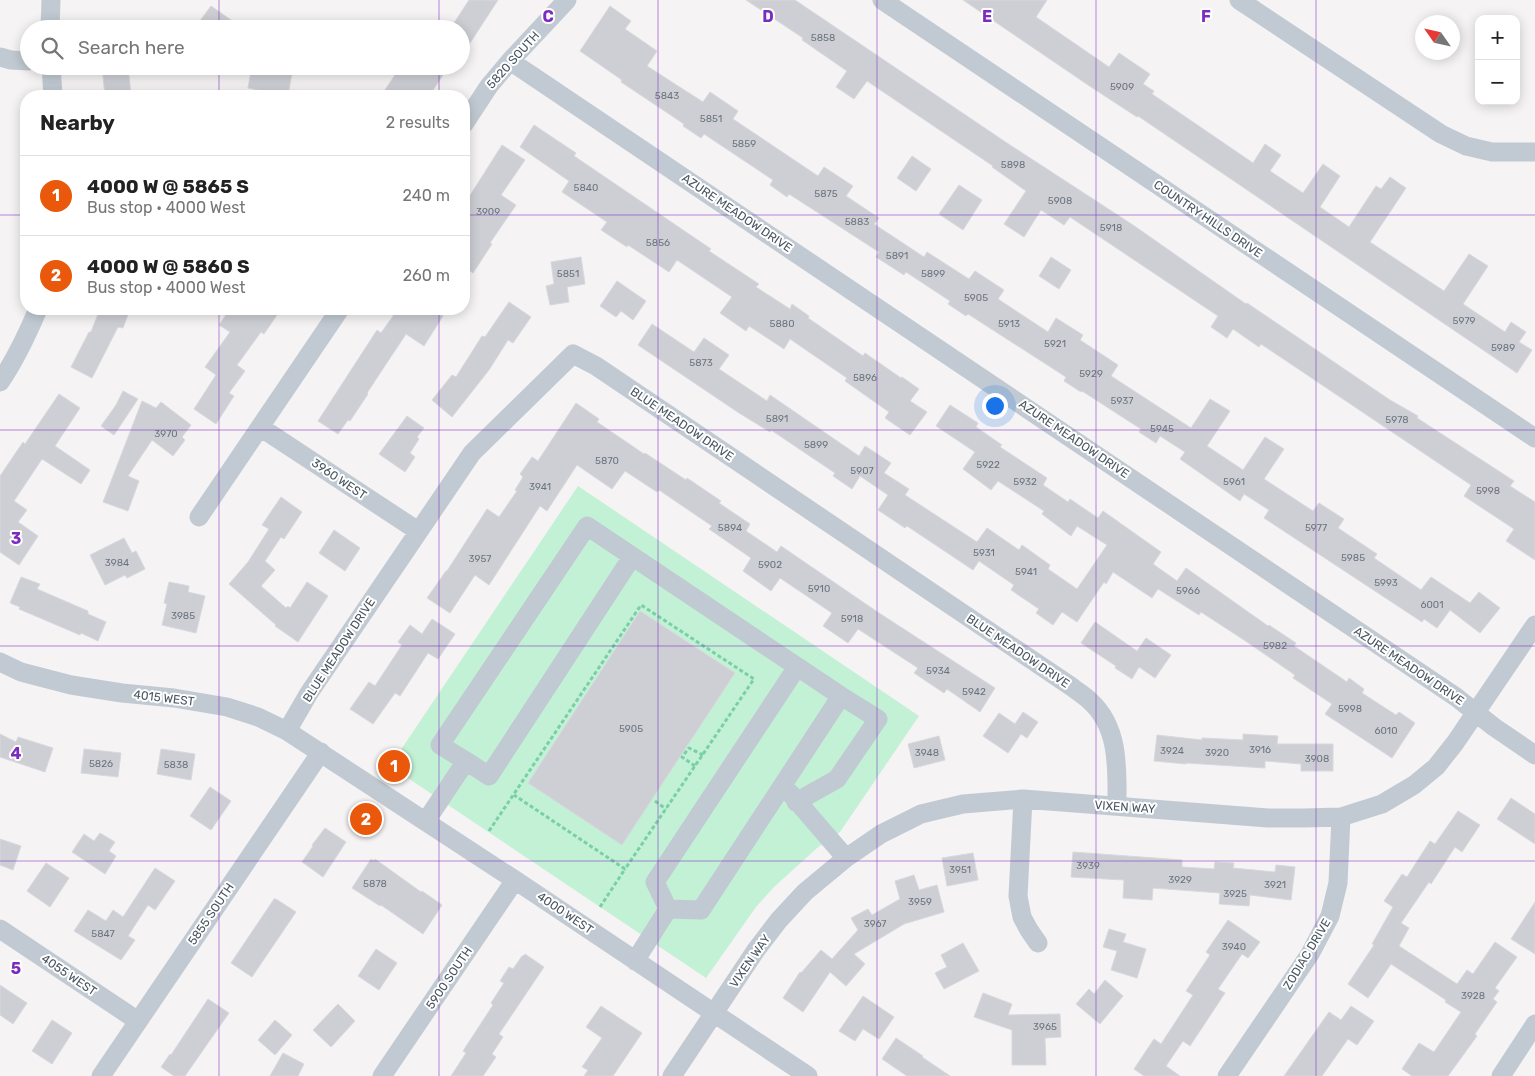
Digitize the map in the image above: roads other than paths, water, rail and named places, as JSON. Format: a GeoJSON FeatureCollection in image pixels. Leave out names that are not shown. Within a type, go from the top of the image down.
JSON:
{"type":"FeatureCollection","features":[{"type":"Feature","properties":{"kind":"street"},"geometry":{"type":"LineString","coordinates":[[50,20],[51,0]]}},
{"type":"Feature","properties":{"kind":"street","name":"5820 SOUTH"},"geometry":{"type":"LineString","coordinates":[[470,115],[510,61],[567,0]]}},
{"type":"Feature","properties":{"kind":"street","name":"COUNTRY HILLS DRIVE"},"geometry":{"type":"LineString","coordinates":[[882,0],[1535,438]]}},
{"type":"Feature","properties":{"kind":"street"},"geometry":{"type":"LineString","coordinates":[[1239,0],[1441,134],[1466,146],[1492,152],[1535,152]]}},
{"type":"Feature","properties":{"kind":"street"},"geometry":{"type":"LineString","coordinates":[[0,57],[20,60]]}},
{"type":"Feature","properties":{"kind":"street","name":"AZURE MEADOW DRIVE"},"geometry":{"type":"LineString","coordinates":[[510,61],[1448,691],[1494,727],[1535,754]]}},
{"type":"Feature","properties":{"kind":"street"},"geometry":{"type":"LineString","coordinates":[[52,75],[53,90]]}},
{"type":"Feature","properties":{"kind":"street"},"geometry":{"type":"LineString","coordinates":[[3,372],[28,333],[36,315]]}},
{"type":"Feature","properties":{"kind":"street"},"geometry":{"type":"LineString","coordinates":[[200,517],[336,315]]}},
{"type":"Feature","properties":{"kind":"street","name":"BLUE MEADOW DRIVE"},"geometry":{"type":"LineString","coordinates":[[287,731],[309,693],[472,453],[574,354],[596,366],[1072,687],[1091,702],[1102,715],[1109,728],[1116,750],[1118,771],[1117,806]]}},
{"type":"Feature","properties":{"kind":"street","name":"3960 WEST"},"geometry":{"type":"LineString","coordinates":[[260,427],[418,531]]}},
{"type":"Feature","properties":{"kind":"street"},"geometry":{"type":"LineString","coordinates":[[632,556],[489,776],[440,745],[587,526],[632,556],[797,667],[878,720],[837,780],[796,802]]}},
{"type":"Feature","properties":{"kind":"street","name":"VIXEN WAY"},"geometry":{"type":"LineString","coordinates":[[672,1076],[756,950],[779,920],[805,892],[846,858],[881,834],[921,814],[964,804],[1023,799],[1268,818],[1341,817],[1382,804],[1414,785],[1436,767],[1455,744],[1535,625]]}},
{"type":"Feature","properties":{"kind":"street","name":"4015 WEST"},"geometry":{"type":"LineString","coordinates":[[0,662],[21,672],[71,685],[122,693],[174,698],[227,707],[258,717],[287,731],[321,752]]}},
{"type":"Feature","properties":{"kind":"street"},"geometry":{"type":"LineString","coordinates":[[668,909],[655,882],[797,667]]}},
{"type":"Feature","properties":{"kind":"street"},"geometry":{"type":"LineString","coordinates":[[668,909],[701,910],[784,786],[841,696]]}},
{"type":"Feature","properties":{"kind":"street","name":"4000 WEST"},"geometry":{"type":"LineString","coordinates":[[321,752],[808,1076]]}},
{"type":"Feature","properties":{"kind":"street","name":"5855 SOUTH"},"geometry":{"type":"LineString","coordinates":[[101,1076],[321,752]]}},
{"type":"Feature","properties":{"kind":"street"},"geometry":{"type":"LineString","coordinates":[[426,821],[466,761]]}},
{"type":"Feature","properties":{"kind":"street"},"geometry":{"type":"LineString","coordinates":[[784,786],[846,858]]}},
{"type":"Feature","properties":{"kind":"street"},"geometry":{"type":"LineString","coordinates":[[1023,799],[1018,896],[1022,917],[1038,943]]}},
{"type":"Feature","properties":{"kind":"street","name":"ZODIAC DRIVE"},"geometry":{"type":"LineString","coordinates":[[1228,1076],[1310,954],[1330,916],[1338,882],[1341,817]]}},
{"type":"Feature","properties":{"kind":"street","name":"5900 SOUTH"},"geometry":{"type":"LineString","coordinates":[[382,1076],[515,880]]}},
{"type":"Feature","properties":{"kind":"street"},"geometry":{"type":"LineString","coordinates":[[635,961],[668,909]]}},
{"type":"Feature","properties":{"kind":"street","name":"4055 WEST"},"geometry":{"type":"LineString","coordinates":[[0,929],[138,1021]]}},
{"type":"Feature","properties":{"kind":"street"},"geometry":{"type":"LineString","coordinates":[[1500,1076],[1535,1024]]}},
{"type":"Feature","properties":{"kind":"place","name":"4000 W @ 5865 S"},"geometry":{"type":"Point","coordinates":[394,766]}},
{"type":"Feature","properties":{"kind":"place","name":"4000 W @ 5860 S"},"geometry":{"type":"Point","coordinates":[366,819]}}]}
